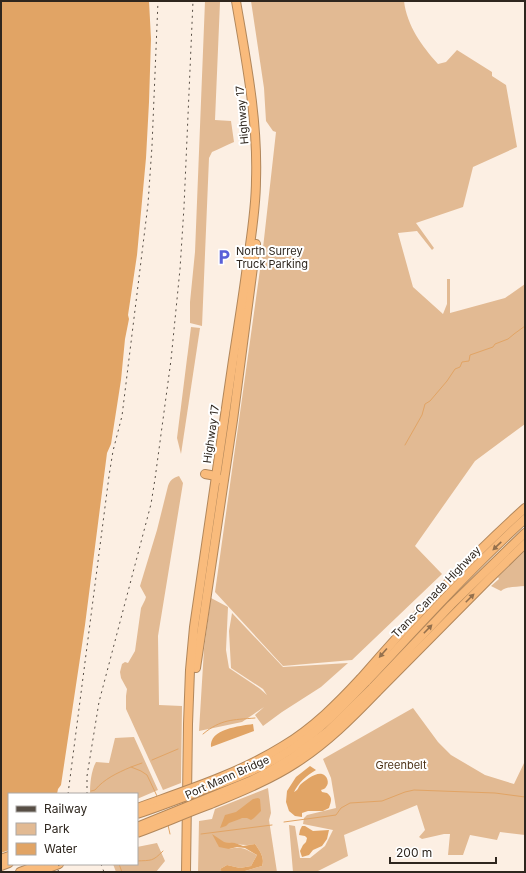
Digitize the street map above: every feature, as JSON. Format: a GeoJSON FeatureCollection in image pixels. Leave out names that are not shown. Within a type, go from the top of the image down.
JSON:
{"type":"FeatureCollection","features":[{"type":"Feature","properties":{"kind":"highway","name":"Highway 17"},"geometry":{"type":"LineString","coordinates":[[186,872],[188,724],[190,670],[194,627],[252,234],[255,204],[255,142],[251,88],[236,1]]}},
{"type":"Feature","properties":{"kind":"highway","name":"Highway 17"},"geometry":{"type":"LineString","coordinates":[[191,872],[194,697],[198,650],[243,348],[258,229],[261,180],[261,156],[256,87],[241,1]]}},
{"type":"Feature","properties":{"kind":"highway"},"geometry":{"type":"LineString","coordinates":[[216,476],[219,475],[221,471],[232,396],[243,348]]}},
{"type":"Feature","properties":{"kind":"highway"},"geometry":{"type":"LineString","coordinates":[[205,474],[213,466],[215,461],[220,430],[228,399]]}},
{"type":"Feature","properties":{"kind":"highway"},"geometry":{"type":"LineString","coordinates":[[205,474],[216,476],[220,479],[206,578],[206,600]]}},
{"type":"Feature","properties":{"kind":"highway"},"geometry":{"type":"LineString","coordinates":[[205,474],[211,486],[206,546]]}},
{"type":"Feature","properties":{"kind":"highway"},"geometry":{"type":"LineString","coordinates":[[138,808],[244,768],[289,742],[317,721],[363,680],[438,592],[525,508]]}},
{"type":"Feature","properties":{"kind":"highway","name":"Trans-Canada Highway"},"geometry":{"type":"LineString","coordinates":[[363,680],[478,564],[525,519]]}},
{"type":"Feature","properties":{"kind":"highway","name":"Trans-Canada Highway"},"geometry":{"type":"LineString","coordinates":[[374,690],[457,599],[525,533]]}},
{"type":"Feature","properties":{"kind":"highway"},"geometry":{"type":"LineString","coordinates":[[138,834],[273,777],[296,763],[331,737],[344,725],[374,690],[525,544]]}},
{"type":"Feature","properties":{"kind":"highway","name":"Port Mann Bridge"},"geometry":{"type":"LineString","coordinates":[[138,814],[247,774],[288,751],[322,726],[338,710],[363,680]]}},
{"type":"Feature","properties":{"kind":"highway","name":"Port Mann Bridge"},"geometry":{"type":"LineString","coordinates":[[138,827],[250,781],[270,771],[292,758],[327,732],[374,690]]}},
{"type":"Feature","properties":{"kind":"highway"},"geometry":{"type":"LineString","coordinates":[[20,872],[38,865]]}},
{"type":"Feature","properties":{"kind":"highway"},"geometry":{"type":"LineString","coordinates":[[38,872],[56,865]]}},
{"type":"Feature","properties":{"kind":"green space"},"geometry":{"type":"Polygon","coordinates":[[[205,1],[220,2],[215,120],[231,121],[234,142],[212,152],[209,158],[202,326],[190,323],[190,302],[195,252],[205,1]]]}},
{"type":"Feature","properties":{"kind":"green space"},"geometry":{"type":"Polygon","coordinates":[[[251,1],[404,1],[408,19],[416,35],[438,64],[446,62],[457,50],[492,72],[492,76],[506,85],[517,147],[473,167],[463,207],[416,223],[434,248],[432,250],[417,231],[398,233],[413,287],[443,314],[447,304],[447,279],[450,279],[450,313],[505,298],[525,284],[525,424],[475,461],[415,546],[442,574],[352,660],[283,666],[215,592],[263,248],[276,132],[273,131],[266,121],[264,88],[251,1]]]}},
{"type":"Feature","properties":{"kind":"green space"},"geometry":{"type":"Polygon","coordinates":[[[191,327],[200,328],[181,454],[177,438],[191,327]]]}},
{"type":"Feature","properties":{"kind":"green space"},"geometry":{"type":"Polygon","coordinates":[[[179,476],[183,483],[158,636],[159,705],[182,706],[181,783],[163,790],[126,709],[127,689],[121,678],[120,672],[122,664],[125,662],[128,663],[135,651],[141,608],[146,597],[140,586],[157,530],[168,486],[172,480],[179,476]]]}},
{"type":"Feature","properties":{"kind":"green space"},"geometry":{"type":"Polygon","coordinates":[[[525,551],[525,586],[509,587],[501,591],[491,586],[499,579],[498,577],[525,551]]]}},
{"type":"Feature","properties":{"kind":"green space"},"geometry":{"type":"Polygon","coordinates":[[[211,598],[228,607],[226,650],[229,668],[267,695],[263,689],[231,668],[229,631],[232,613],[283,667],[348,663],[321,687],[263,726],[255,715],[264,707],[242,722],[199,731],[204,649],[211,598]]]}},
{"type":"Feature","properties":{"kind":"green space","name":"Greenbelt"},"geometry":{"type":"Polygon","coordinates":[[[413,708],[438,742],[451,755],[485,775],[514,784],[525,761],[525,835],[500,832],[497,840],[470,835],[463,855],[448,855],[450,834],[422,839],[419,837],[425,830],[417,805],[344,835],[348,856],[316,872],[293,872],[289,825],[295,826],[300,858],[310,858],[325,846],[333,830],[303,824],[304,818],[307,815],[336,808],[331,778],[323,759],[413,708]]]}},
{"type":"Feature","properties":{"kind":"green space"},"geometry":{"type":"Polygon","coordinates":[[[134,737],[158,790],[138,799],[138,793],[90,793],[94,766],[96,762],[109,763],[115,738],[134,737]]]}},
{"type":"Feature","properties":{"kind":"green space"},"geometry":{"type":"Polygon","coordinates":[[[268,788],[271,813],[269,820],[277,872],[239,872],[262,866],[263,860],[260,852],[255,844],[244,845],[224,842],[229,849],[243,849],[257,855],[251,866],[240,868],[227,865],[220,869],[222,872],[198,872],[199,821],[212,819],[215,809],[268,788]]]}},
{"type":"Feature","properties":{"kind":"green space"},"geometry":{"type":"Polygon","coordinates":[[[157,843],[165,861],[156,872],[116,872],[113,865],[138,865],[138,847],[157,843]]]}},
{"type":"Feature","properties":{"kind":"water"},"geometry":{"type":"Polygon","coordinates":[[[1,1],[149,1],[151,39],[149,102],[146,158],[137,255],[128,315],[129,319],[125,339],[121,380],[111,444],[107,453],[85,625],[61,785],[57,793],[8,793],[8,865],[1,872],[1,1]]]}},
{"type":"Feature","properties":{"kind":"water"},"geometry":{"type":"Polygon","coordinates":[[[253,724],[254,731],[211,747],[215,736],[220,732],[233,727],[253,724]]]}},
{"type":"Feature","properties":{"kind":"water"},"geometry":{"type":"Polygon","coordinates":[[[310,766],[316,770],[298,785],[294,792],[310,777],[317,774],[324,775],[327,777],[328,783],[325,788],[321,790],[330,796],[331,800],[329,808],[323,811],[308,811],[302,813],[302,817],[295,816],[289,811],[286,802],[287,791],[296,777],[310,766]]]}},
{"type":"Feature","properties":{"kind":"water"},"geometry":{"type":"Polygon","coordinates":[[[253,799],[260,799],[261,811],[254,818],[251,820],[242,818],[220,828],[225,815],[236,812],[253,799]]]}},
{"type":"Feature","properties":{"kind":"water"},"geometry":{"type":"Polygon","coordinates":[[[302,826],[305,826],[313,831],[329,830],[327,839],[322,846],[313,850],[309,855],[302,857],[300,851],[307,838],[299,835],[302,826]]]}},
{"type":"Feature","properties":{"kind":"water"},"geometry":{"type":"Polygon","coordinates":[[[212,834],[224,842],[235,843],[243,846],[255,844],[262,857],[262,866],[245,871],[222,872],[220,869],[227,865],[240,868],[251,866],[257,855],[245,848],[237,847],[229,849],[219,847],[212,834]]]}},
{"type":"Feature","properties":{"kind":"pier"},"geometry":{"type":"Polygon","coordinates":[[[8,850],[8,865],[50,865],[49,872],[1,872],[1,853],[8,850]]]}},
{"type":"Feature","properties":{"kind":"waterway"},"geometry":{"type":"LineString","coordinates":[[405,445],[422,415],[425,404],[430,401],[455,369],[460,367],[462,362],[469,361],[470,355],[493,347],[495,344],[508,339],[525,326]]}},
{"type":"Feature","properties":{"kind":"waterway"},"geometry":{"type":"LineString","coordinates":[[203,734],[215,725],[227,721],[255,718]]}},
{"type":"Feature","properties":{"kind":"waterway"},"geometry":{"type":"LineString","coordinates":[[152,760],[178,749]]}},
{"type":"Feature","properties":{"kind":"waterway"},"geometry":{"type":"LineString","coordinates":[[131,767],[142,763]]}},
{"type":"Feature","properties":{"kind":"waterway"},"geometry":{"type":"LineString","coordinates":[[91,791],[95,790],[111,777],[131,767],[147,775],[157,796]]}},
{"type":"Feature","properties":{"kind":"waterway"},"geometry":{"type":"LineString","coordinates":[[284,822],[336,815],[341,808],[350,803],[382,801],[414,790],[495,793],[525,797]]}},
{"type":"Feature","properties":{"kind":"waterway"},"geometry":{"type":"LineString","coordinates":[[168,825],[170,834]]}},
{"type":"Feature","properties":{"kind":"waterway"},"geometry":{"type":"LineString","coordinates":[[201,834],[272,825]]}},
{"type":"Feature","properties":{"kind":"waterway"},"geometry":{"type":"LineString","coordinates":[[138,861],[152,860],[163,851]]}},
{"type":"Feature","properties":{"kind":"waterway"},"geometry":{"type":"LineString","coordinates":[[119,865],[122,872]]}},
{"type":"Feature","properties":{"kind":"railway"},"geometry":{"type":"LineString","coordinates":[[68,793],[109,476],[113,451],[122,416],[148,204],[158,1]]}},
{"type":"Feature","properties":{"kind":"railway"},"geometry":{"type":"LineString","coordinates":[[87,793],[87,776],[99,702],[151,504],[171,360],[180,269],[184,207],[193,1]]}},
{"type":"Feature","properties":{"kind":"railway"},"geometry":{"type":"LineString","coordinates":[[58,872],[59,865]]}},
{"type":"Feature","properties":{"kind":"railway"},"geometry":{"type":"LineString","coordinates":[[101,865],[104,872]]}},
{"type":"Feature","properties":{"kind":"place","name":"North Surrey Truck Parking"},"geometry":{"type":"Point","coordinates":[224,257]}}]}
